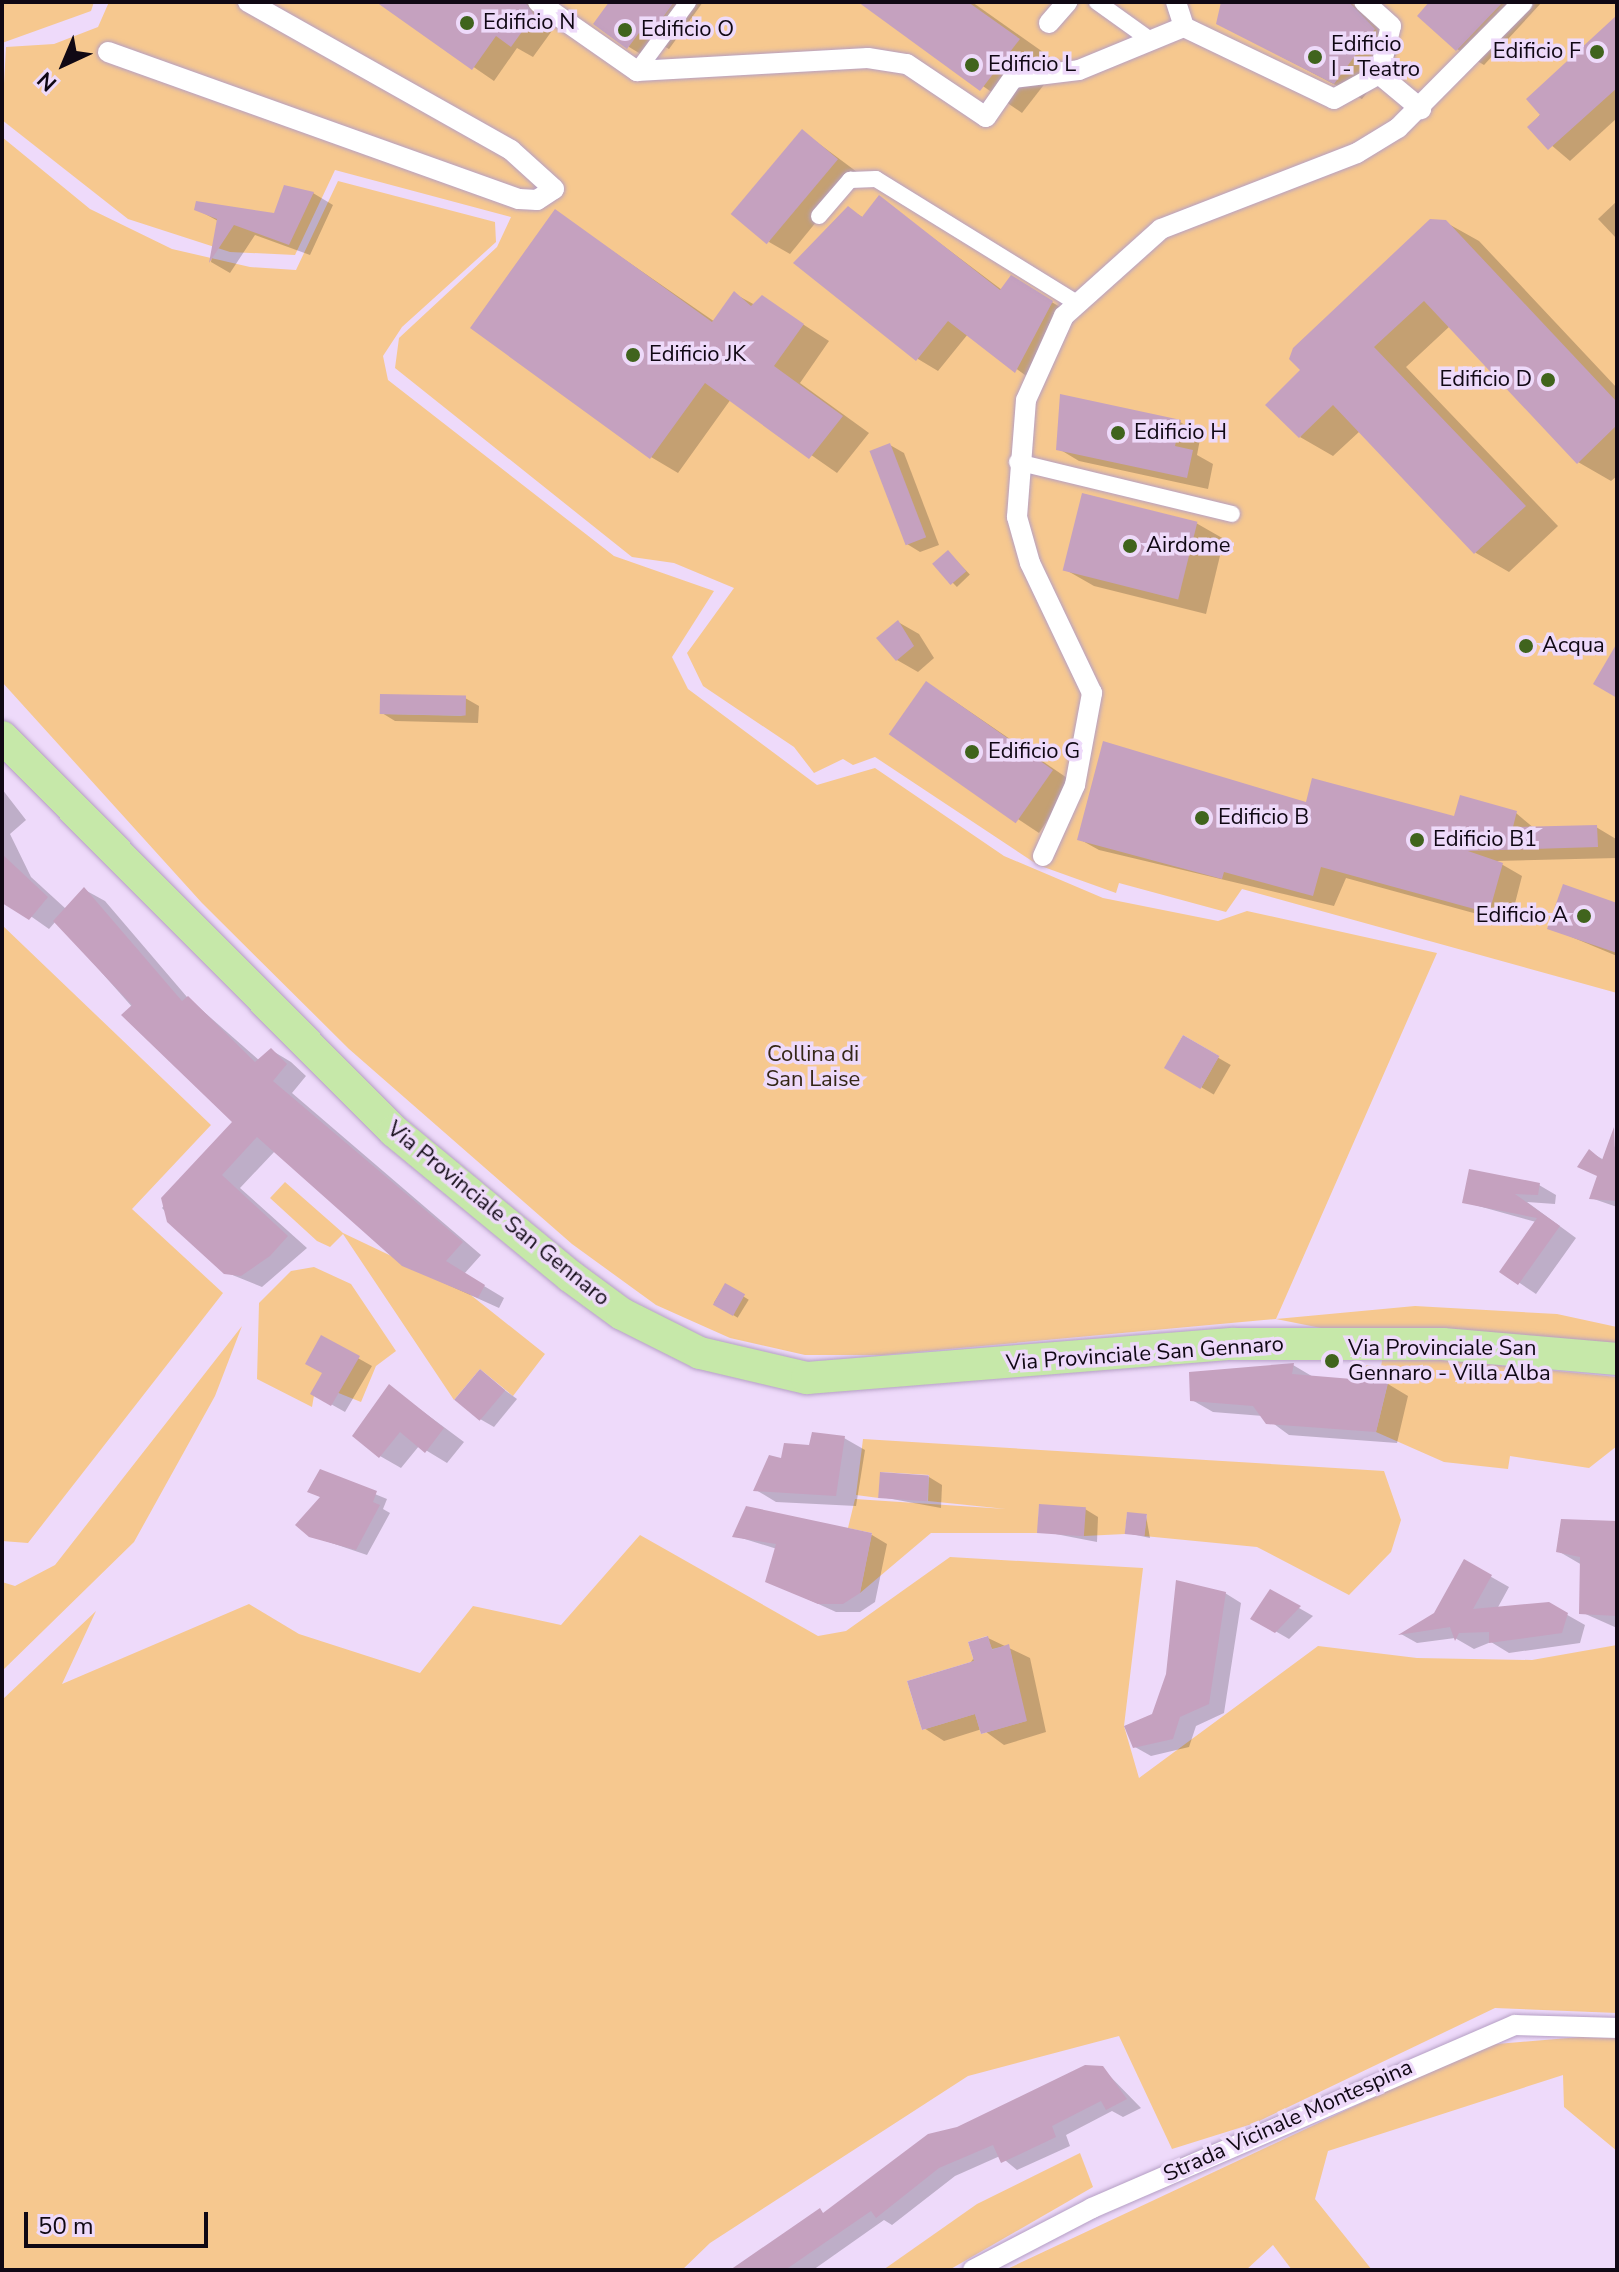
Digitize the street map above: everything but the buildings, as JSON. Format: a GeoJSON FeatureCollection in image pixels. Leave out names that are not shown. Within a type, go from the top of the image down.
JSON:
{"type":"FeatureCollection","features":[{"type":"Feature","properties":{"kind":"main road","name":"Via Provinciale San Gennaro"},"geometry":{"type":"LineString","coordinates":[[2,737],[394,1131],[596,1295],[700,1353],[807,1378],[1234,1344],[1443,1344],[1617,1359]]}},
{"type":"Feature","properties":{"kind":"street"},"geometry":{"type":"LineString","coordinates":[[108,52],[519,199],[537,200],[554,189],[511,150],[248,2]]}},
{"type":"Feature","properties":{"kind":"street"},"geometry":{"type":"LineString","coordinates":[[538,2],[637,71],[868,58],[907,64],[986,117],[1013,78],[1079,70],[1146,37],[1184,27],[1334,99],[1379,74],[1391,26],[1364,2]]}},
{"type":"Feature","properties":{"kind":"street"},"geometry":{"type":"LineString","coordinates":[[637,71],[688,2]]}},
{"type":"Feature","properties":{"kind":"street"},"geometry":{"type":"LineString","coordinates":[[1049,23],[1067,2]]}},
{"type":"Feature","properties":{"kind":"street"},"geometry":{"type":"LineString","coordinates":[[1097,2],[1146,37]]}},
{"type":"Feature","properties":{"kind":"street"},"geometry":{"type":"LineString","coordinates":[[1176,2],[1184,27]]}},
{"type":"Feature","properties":{"kind":"street"},"geometry":{"type":"LineString","coordinates":[[1043,856],[1075,785],[1092,693],[1030,563],[1017,517],[1017,462],[1033,380],[1077,303],[1161,229],[1357,153],[1421,109],[1523,2]]}},
{"type":"Feature","properties":{"kind":"street"},"geometry":{"type":"LineString","coordinates":[[1379,74],[1421,109]]}},
{"type":"Feature","properties":{"kind":"street"},"geometry":{"type":"LineString","coordinates":[[819,216],[850,180],[876,179],[1077,303]]}},
{"type":"Feature","properties":{"kind":"street"},"geometry":{"type":"LineString","coordinates":[[1017,462],[1232,514]]}},
{"type":"Feature","properties":{"kind":"street","name":"Strada Vicinale Montespina"},"geometry":{"type":"LineString","coordinates":[[973,2270],[1092,2208],[1515,2025],[1617,2028]]}},
{"type":"Feature","properties":{"kind":"green space"},"geometry":{"type":"Polygon","coordinates":[[[2,2],[94,2],[91,11],[2,43],[2,2]]]}},
{"type":"Feature","properties":{"kind":"green space"},"geometry":{"type":"Polygon","coordinates":[[[109,2],[1617,2],[1617,993],[1242,889],[1226,912],[1119,883],[1116,893],[1038,865],[875,757],[853,765],[843,759],[814,773],[794,747],[703,686],[687,653],[734,588],[674,563],[632,557],[395,368],[399,338],[497,247],[511,217],[335,170],[295,255],[230,252],[128,219],[2,120],[6,47],[54,44],[98,27],[109,2]]]}},
{"type":"Feature","properties":{"kind":"green space","name":"Collina di San Laise"},"geometry":{"type":"Polygon","coordinates":[[[2,137],[90,209],[172,249],[250,267],[296,270],[338,181],[495,222],[496,242],[402,327],[383,356],[388,380],[614,556],[714,591],[672,657],[688,689],[817,785],[875,768],[1004,856],[1103,898],[1218,921],[1247,911],[1437,953],[1276,1319],[883,1355],[805,1355],[730,1338],[656,1305],[572,1244],[349,1049],[202,903],[2,682],[2,137]],[[380,695],[380,714],[465,716],[380,695]],[[1183,1035],[1165,1068],[1201,1088],[1219,1056],[1183,1035]]]}},
{"type":"Feature","properties":{"kind":"green space"},"geometry":{"type":"Polygon","coordinates":[[[2,925],[211,1125],[132,1209],[223,1293],[28,1543],[2,1541],[2,925]]]}},
{"type":"Feature","properties":{"kind":"green space"},"geometry":{"type":"Polygon","coordinates":[[[285,1182],[343,1233],[467,1292],[545,1354],[513,1396],[480,1369],[454,1400],[343,1234],[330,1247],[317,1241],[270,1198],[285,1182]]]}},
{"type":"Feature","properties":{"kind":"green space"},"geometry":{"type":"Polygon","coordinates":[[[314,1267],[351,1284],[396,1351],[376,1366],[361,1402],[316,1384],[312,1407],[257,1379],[259,1303],[291,1271],[314,1267]]]}},
{"type":"Feature","properties":{"kind":"green space"},"geometry":{"type":"Polygon","coordinates":[[[1415,1306],[1557,1314],[1617,1327],[1617,1350],[1351,1334],[1276,1319],[1415,1306]]]}},
{"type":"Feature","properties":{"kind":"green space"},"geometry":{"type":"Polygon","coordinates":[[[242,1326],[215,1396],[134,1542],[2,1671],[2,1582],[15,1586],[55,1565],[242,1326]]]}},
{"type":"Feature","properties":{"kind":"green space"},"geometry":{"type":"Polygon","coordinates":[[[1383,1354],[1617,1377],[1617,1446],[1589,1468],[1510,1456],[1508,1469],[1444,1462],[1376,1432],[1388,1383],[1354,1379],[1355,1364],[1381,1367],[1383,1354]]]}},
{"type":"Feature","properties":{"kind":"green space"},"geometry":{"type":"Polygon","coordinates":[[[863,1439],[1384,1471],[1401,1520],[1391,1552],[1349,1595],[1257,1547],[1144,1536],[1147,1515],[1127,1513],[1125,1534],[1084,1536],[1039,1505],[1038,1533],[931,1533],[860,1593],[872,1533],[848,1528],[855,1499],[1006,1509],[928,1501],[929,1475],[881,1472],[879,1498],[856,1495],[863,1439]]]}},
{"type":"Feature","properties":{"kind":"green space"},"geometry":{"type":"Polygon","coordinates":[[[640,1535],[818,1636],[846,1631],[950,1557],[1143,1568],[1124,1726],[1139,1778],[1318,1646],[1417,1658],[1532,1660],[1617,1645],[1617,2013],[1495,2008],[1255,2123],[1172,2149],[1119,2036],[968,2076],[710,2243],[682,2270],[2,2270],[2,1700],[96,1611],[62,1684],[249,1604],[299,1634],[420,1673],[473,1606],[561,1625],[640,1535]],[[987,1636],[968,1642],[974,1661],[907,1681],[922,1730],[975,1714],[981,1734],[1026,1721],[1009,1645],[992,1649],[987,1636]]]}},
{"type":"Feature","properties":{"kind":"green space"},"geometry":{"type":"Polygon","coordinates":[[[1580,2037],[1617,2038],[1617,2151],[1564,2107],[1563,2075],[1328,2151],[1315,2199],[1372,2270],[1292,2270],[1273,2245],[1246,2270],[1005,2270],[1485,2045],[1580,2037]]]}},
{"type":"Feature","properties":{"kind":"green space"},"geometry":{"type":"Polygon","coordinates":[[[1080,2153],[1093,2187],[949,2270],[883,2270],[977,2204],[1080,2153]]]}},
{"type":"Feature","properties":{"kind":"place","name":"Edificio N"},"geometry":{"type":"Point","coordinates":[467,23]}},
{"type":"Feature","properties":{"kind":"place","name":"Edificio O"},"geometry":{"type":"Point","coordinates":[625,30]}},
{"type":"Feature","properties":{"kind":"place","name":"Edificio F"},"geometry":{"type":"Point","coordinates":[1597,52]}},
{"type":"Feature","properties":{"kind":"place","name":"Edificio I - Teatro"},"geometry":{"type":"Point","coordinates":[1315,57]}},
{"type":"Feature","properties":{"kind":"place","name":"Edificio L"},"geometry":{"type":"Point","coordinates":[972,65]}},
{"type":"Feature","properties":{"kind":"place","name":"Edificio JK"},"geometry":{"type":"Point","coordinates":[633,355]}},
{"type":"Feature","properties":{"kind":"place","name":"Edificio D"},"geometry":{"type":"Point","coordinates":[1548,380]}},
{"type":"Feature","properties":{"kind":"place","name":"Edificio H"},"geometry":{"type":"Point","coordinates":[1118,433]}},
{"type":"Feature","properties":{"kind":"place","name":"Airdome"},"geometry":{"type":"Point","coordinates":[1130,546]}},
{"type":"Feature","properties":{"kind":"place","name":"Acqua"},"geometry":{"type":"Point","coordinates":[1526,646]}},
{"type":"Feature","properties":{"kind":"place","name":"Edificio G"},"geometry":{"type":"Point","coordinates":[972,752]}},
{"type":"Feature","properties":{"kind":"place","name":"Edificio B"},"geometry":{"type":"Point","coordinates":[1202,818]}},
{"type":"Feature","properties":{"kind":"place","name":"Edificio B1"},"geometry":{"type":"Point","coordinates":[1417,840]}},
{"type":"Feature","properties":{"kind":"place","name":"Edificio A"},"geometry":{"type":"Point","coordinates":[1584,916]}},
{"type":"Feature","properties":{"kind":"place","name":"Via Provinciale San Gennaro - Villa Alba"},"geometry":{"type":"Point","coordinates":[1332,1361]}}]}
